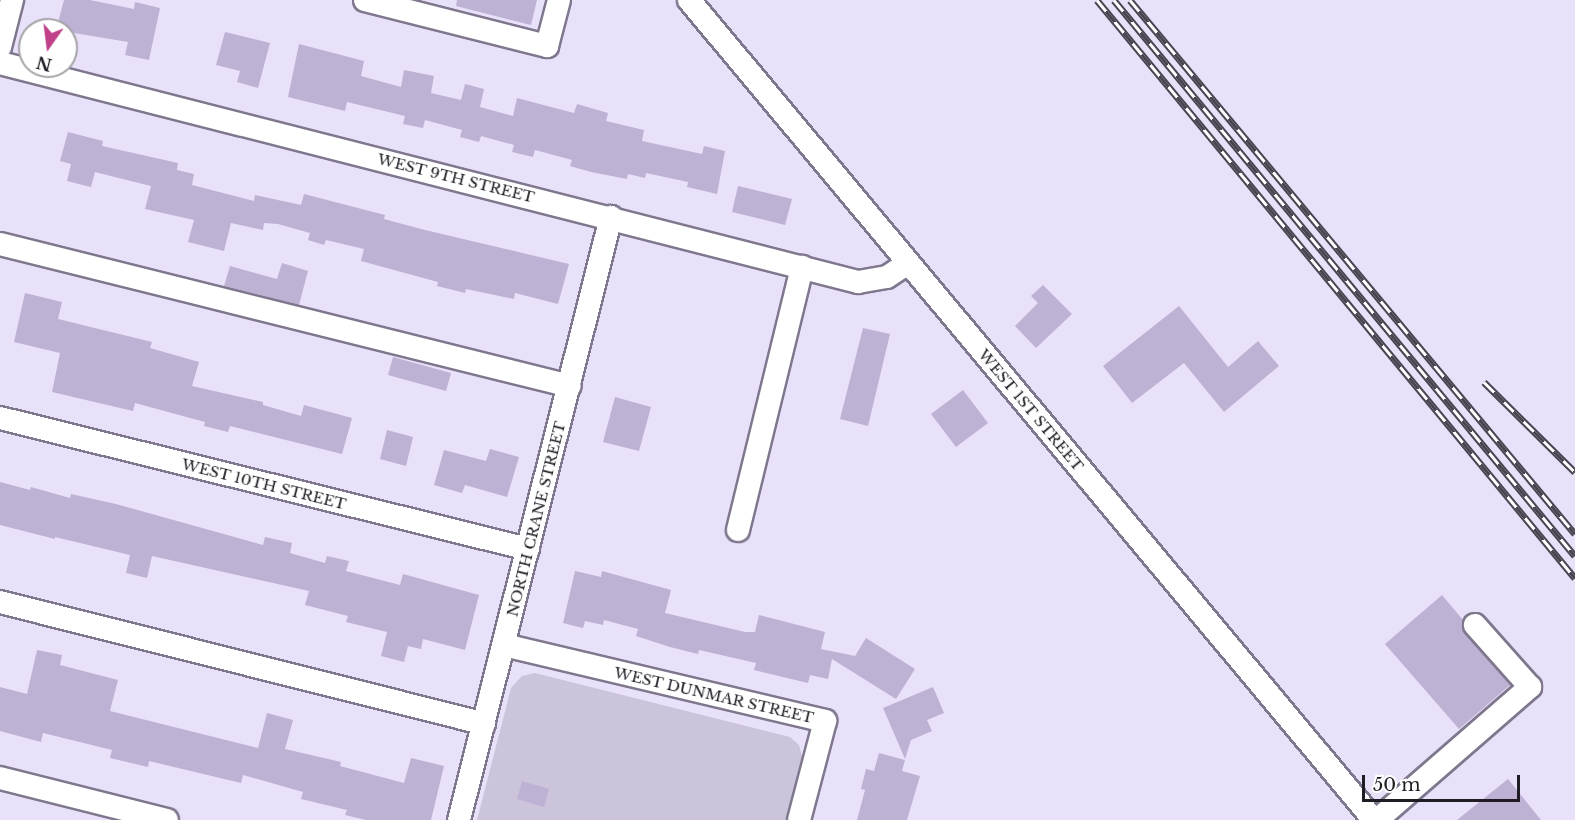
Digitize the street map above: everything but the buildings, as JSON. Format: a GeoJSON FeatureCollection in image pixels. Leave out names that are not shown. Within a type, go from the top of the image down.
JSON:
{"type":"FeatureCollection","features":[{"type":"Feature","properties":{"kind":"street"},"geometry":{"type":"LineString","coordinates":[[0,47],[12,0]]}},
{"type":"Feature","properties":{"kind":"street"},"geometry":{"type":"LineString","coordinates":[[365,0],[547,45],[559,0]]}},
{"type":"Feature","properties":{"kind":"street","name":"WEST 1ST STREET"},"geometry":{"type":"LineString","coordinates":[[689,0],[1375,820]]}},
{"type":"Feature","properties":{"kind":"street","name":"WEST 9TH STREET"},"geometry":{"type":"LineString","coordinates":[[0,63],[611,217],[858,282],[887,277],[908,263]]}},
{"type":"Feature","properties":{"kind":"street","name":"NORTH CRANE STREET"},"geometry":{"type":"LineString","coordinates":[[459,820],[611,217]]}},
{"type":"Feature","properties":{"kind":"street"},"geometry":{"type":"LineString","coordinates":[[0,244],[570,386]]}},
{"type":"Feature","properties":{"kind":"street"},"geometry":{"type":"LineString","coordinates":[[738,530],[802,267]]}},
{"type":"Feature","properties":{"kind":"street","name":"WEST 10TH STREET"},"geometry":{"type":"LineString","coordinates":[[0,418],[528,549]]}},
{"type":"Feature","properties":{"kind":"street"},"geometry":{"type":"LineString","coordinates":[[0,602],[484,724]]}},
{"type":"Feature","properties":{"kind":"street"},"geometry":{"type":"LineString","coordinates":[[1375,820],[1530,687],[1475,625]]}},
{"type":"Feature","properties":{"kind":"street","name":"WEST DUNMAR STREET"},"geometry":{"type":"LineString","coordinates":[[504,645],[825,721],[799,820]]}},
{"type":"Feature","properties":{"kind":"street"},"geometry":{"type":"LineString","coordinates":[[0,778],[167,820]]}},
{"type":"Feature","properties":{"kind":"shaded area"},"geometry":{"type":"Polygon","coordinates":[[[535,673],[790,737],[799,745],[803,760],[788,820],[477,820],[511,688],[522,676],[535,673]]]}},
{"type":"Feature","properties":{"kind":"railway"},"geometry":{"type":"LineString","coordinates":[[1097,0],[1575,578]]}},
{"type":"Feature","properties":{"kind":"railway"},"geometry":{"type":"LineString","coordinates":[[1114,0],[1575,556]]}},
{"type":"Feature","properties":{"kind":"railway"},"geometry":{"type":"LineString","coordinates":[[1130,0],[1575,534]]}},
{"type":"Feature","properties":{"kind":"railway"},"geometry":{"type":"LineString","coordinates":[[1484,382],[1575,472]]}}]}
